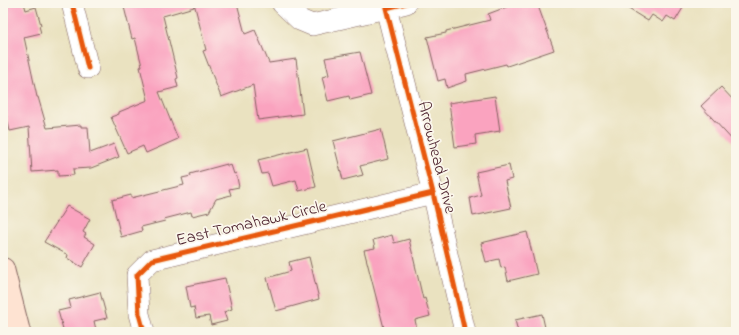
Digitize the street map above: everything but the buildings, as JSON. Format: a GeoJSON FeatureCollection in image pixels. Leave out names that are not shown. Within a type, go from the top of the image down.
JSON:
{"type":"FeatureCollection","features":[{"type":"Feature","properties":{"kind":"street"},"geometry":{"type":"LineString","coordinates":[[72,3],[88,68]]}},
{"type":"Feature","properties":{"kind":"street"},"geometry":{"type":"LineString","coordinates":[[282,3],[300,20],[312,25],[396,6]]}},
{"type":"Feature","properties":{"kind":"street","name":"Arrowhead Drive"},"geometry":{"type":"LineString","coordinates":[[396,6],[434,193],[465,332]]}},
{"type":"Feature","properties":{"kind":"street","name":"East Tomahawk Circle"},"geometry":{"type":"LineString","coordinates":[[144,332],[139,314],[137,275],[152,260],[434,193]]}},
{"type":"Feature","properties":{"kind":"street"},"geometry":{"type":"LineString","coordinates":[[3,269],[7,302],[19,332]]}},
{"type":"Feature","properties":{"kind":"cycle path"},"geometry":{"type":"LineString","coordinates":[[72,3],[88,68]]}},
{"type":"Feature","properties":{"kind":"cycle path"},"geometry":{"type":"LineString","coordinates":[[406,3],[386,8],[433,193],[465,332]]}},
{"type":"Feature","properties":{"kind":"cycle path"},"geometry":{"type":"LineString","coordinates":[[144,332],[139,314],[137,275],[152,260],[433,193]]}}]}
